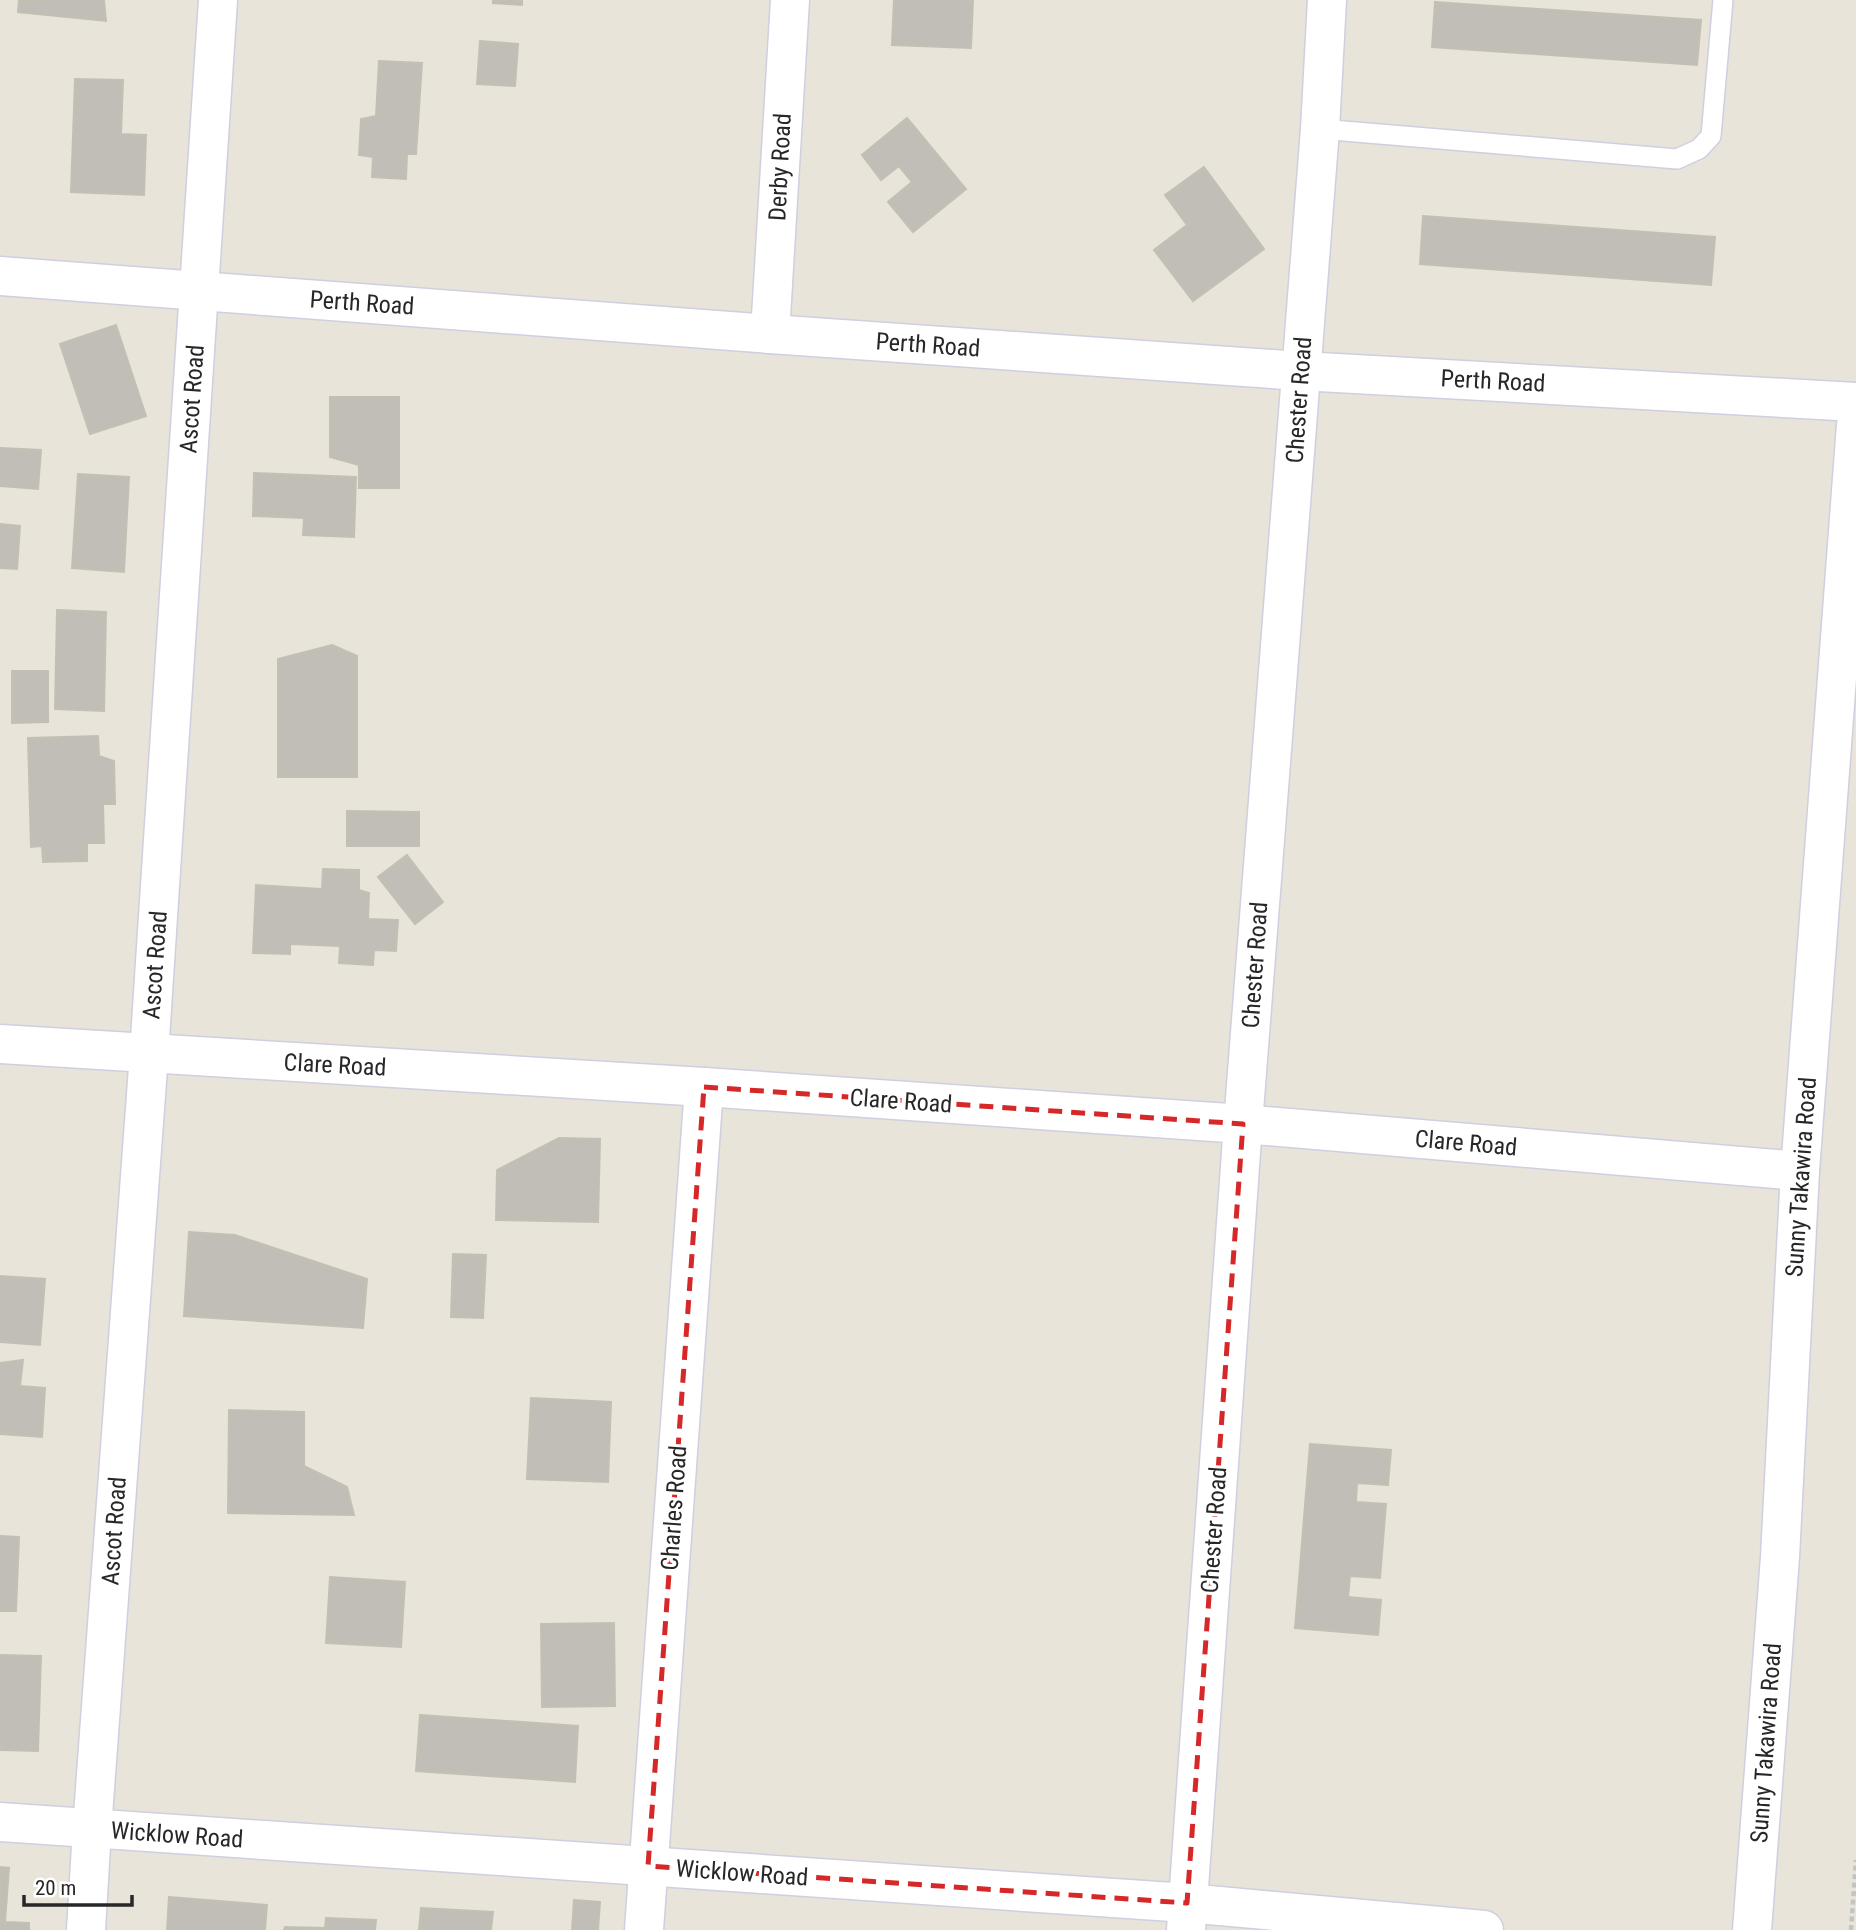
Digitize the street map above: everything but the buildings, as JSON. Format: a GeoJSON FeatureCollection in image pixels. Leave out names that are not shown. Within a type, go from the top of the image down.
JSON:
{"type":"FeatureCollection","features":[{"type":"Feature","properties":{"kind":"street","name":"Ascot Road"},"geometry":{"type":"LineString","coordinates":[[86,1930],[149,1054],[218,0]]}},
{"type":"Feature","properties":{"kind":"street","name":"Derby Road"},"geometry":{"type":"LineString","coordinates":[[770,334],[790,0]]}},
{"type":"Feature","properties":{"kind":"street","name":"Chester Road"},"geometry":{"type":"LineString","coordinates":[[1186,1916],[1243,1124],[1320,129],[1327,0]]}},
{"type":"Feature","properties":{"kind":"street","name":"Perth Road"},"geometry":{"type":"LineString","coordinates":[[0,276],[1301,371],[1856,402]]}},
{"type":"Feature","properties":{"kind":"street","name":"Sunny Takawira Road"},"geometry":{"type":"LineString","coordinates":[[1752,1930],[1780,1557],[1800,1171],[1856,425]]}},
{"type":"Feature","properties":{"kind":"street","name":"Clare Road"},"geometry":{"type":"LineString","coordinates":[[0,1044],[704,1087],[1243,1124],[1800,1171]]}},
{"type":"Feature","properties":{"kind":"street","name":"Charles Road"},"geometry":{"type":"LineString","coordinates":[[644,1930],[704,1087]]}},
{"type":"Feature","properties":{"kind":"street","name":"Wicklow Road"},"geometry":{"type":"LineString","coordinates":[[0,1822],[649,1867],[1186,1916],[1484,1930]]}},
{"type":"Feature","properties":{"kind":"lane"},"geometry":{"type":"LineString","coordinates":[[1320,129],[1677,159],[1699,149],[1711,135],[1723,0]]}},
{"type":"Feature","properties":{"kind":"path"},"geometry":{"type":"LineString","coordinates":[[1851,1930],[1856,1860]]}},
{"type":"Feature","properties":{"kind":"highlighted area"},"geometry":{"type":"Polygon","coordinates":[[[704,1087],[1243,1124],[1187,1903],[648,1866],[704,1087]]]}}]}
